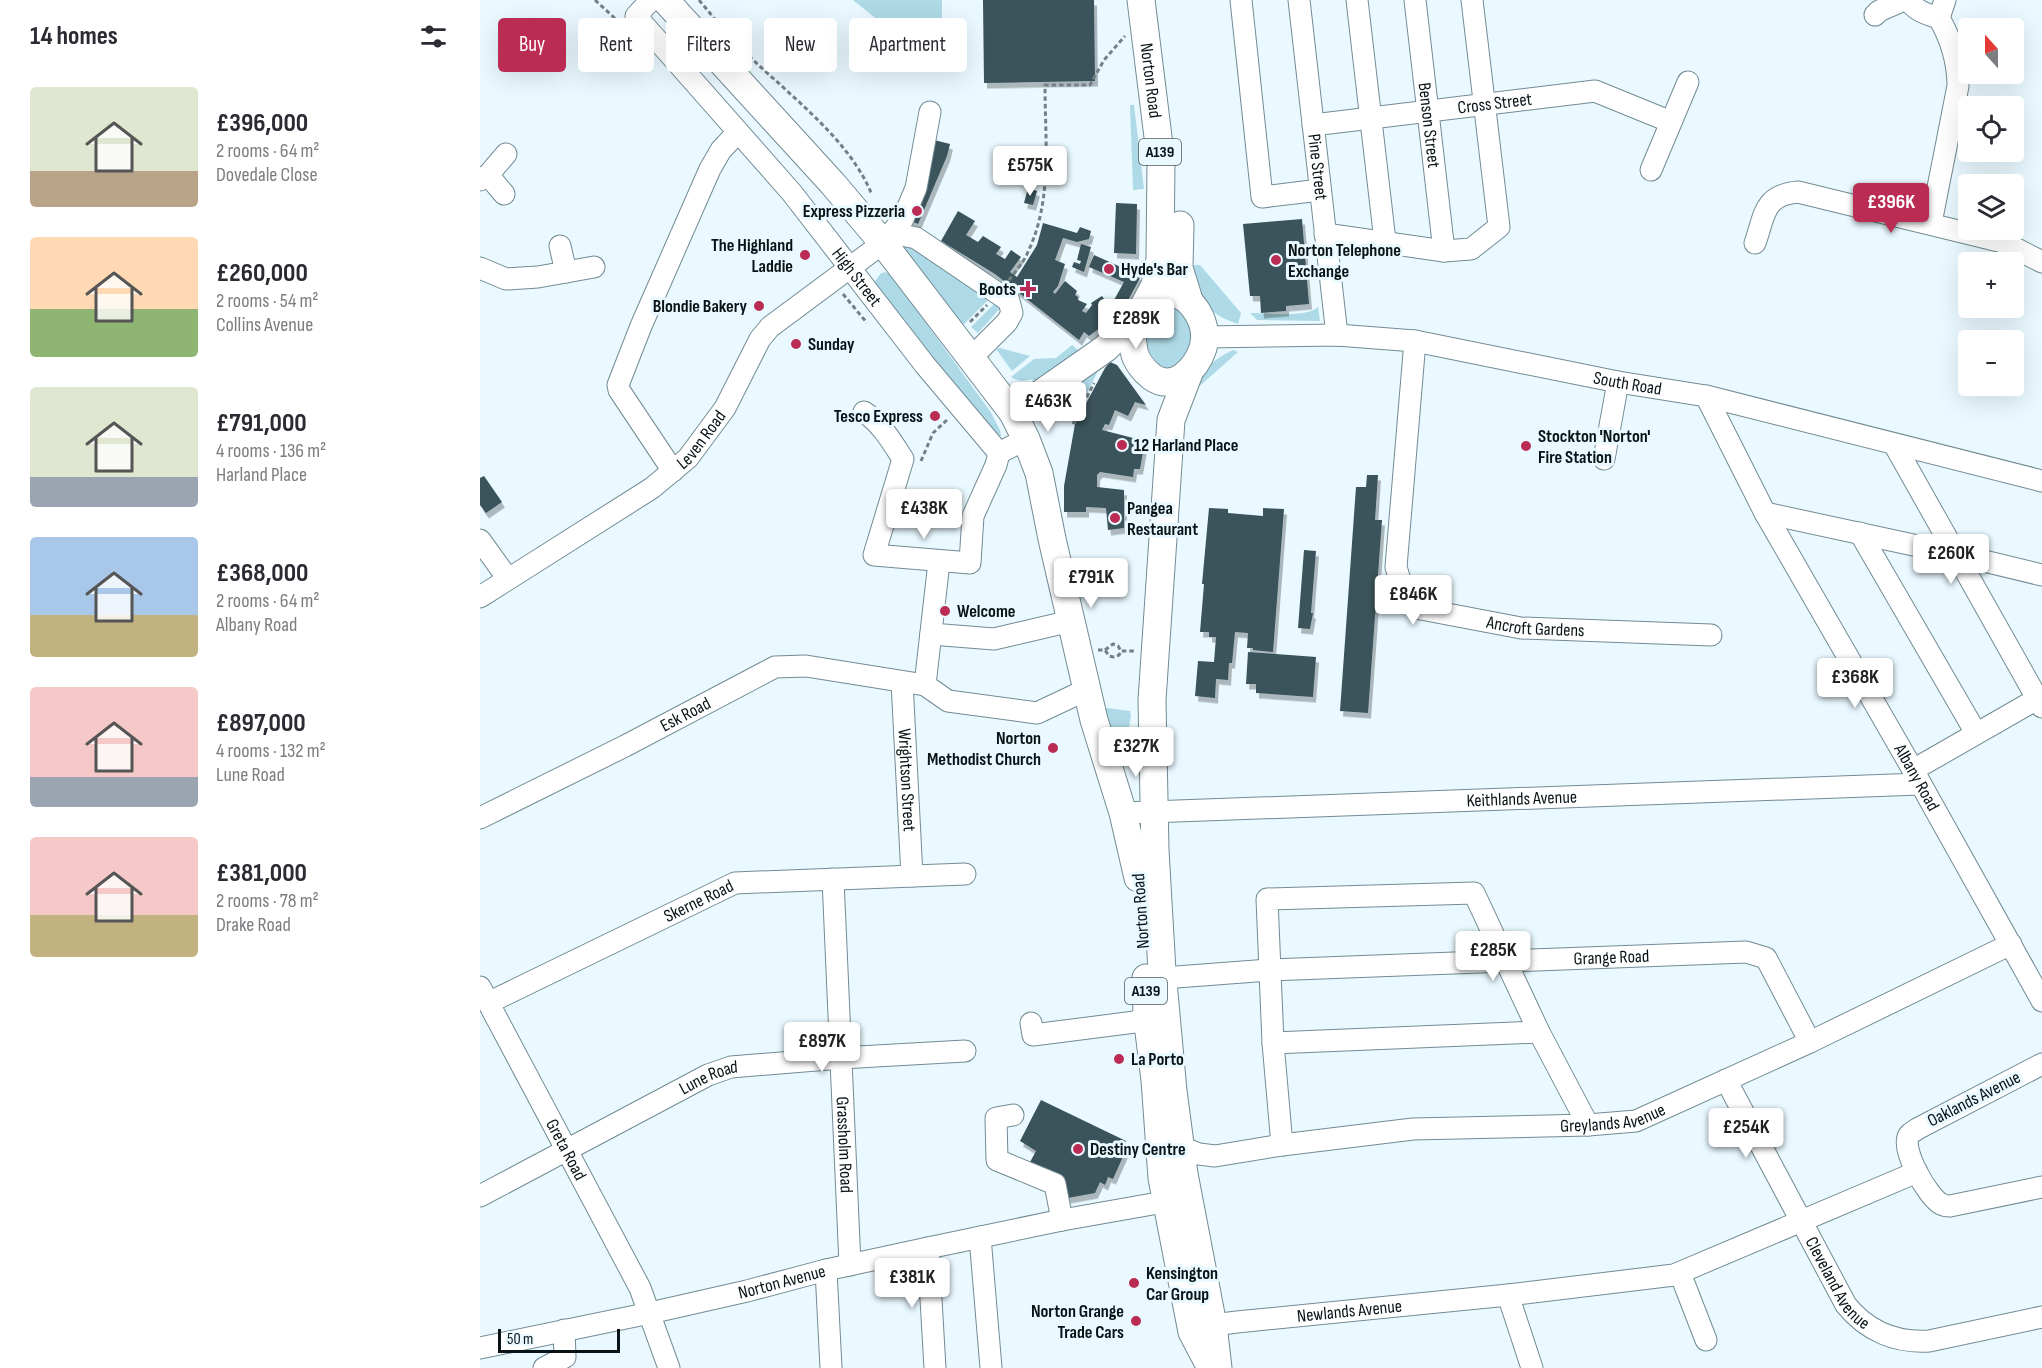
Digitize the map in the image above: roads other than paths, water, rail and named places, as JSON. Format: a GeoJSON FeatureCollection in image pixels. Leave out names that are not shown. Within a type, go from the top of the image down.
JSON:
{"type":"FeatureCollection","features":[{"type":"Feature","properties":{"kind":"main road"},"geometry":{"type":"LineString","coordinates":[[665,0],[833,184],[883,243],[1013,413],[1039,473],[1094,720],[1138,812]]}},
{"type":"Feature","properties":{"kind":"main road","name":"Norton Road"},"geometry":{"type":"LineString","coordinates":[[1140,311],[1155,285],[1160,259],[1161,161],[1142,0]]}},
{"type":"Feature","properties":{"kind":"main road","name":"Norton Road"},"geometry":{"type":"LineString","coordinates":[[1155,0],[1181,204],[1179,268],[1189,300]]}},
{"type":"Feature","properties":{"kind":"main road"},"geometry":{"type":"LineString","coordinates":[[1013,413],[1106,348],[1158,294],[1178,293],[1189,300]]}},
{"type":"Feature","properties":{"kind":"main road","name":"A139"},"geometry":{"type":"LineString","coordinates":[[1189,300],[1201,321],[1204,337],[1203,348],[1189,373]]}},
{"type":"Feature","properties":{"kind":"main road","name":"A139"},"geometry":{"type":"LineString","coordinates":[[1140,311],[1132,337],[1135,354],[1145,371],[1155,379]]}},
{"type":"Feature","properties":{"kind":"main road"},"geometry":{"type":"LineString","coordinates":[[1106,348],[1135,354]]}},
{"type":"Feature","properties":{"kind":"main road"},"geometry":{"type":"LineString","coordinates":[[1155,379],[1168,382],[1179,380],[1189,373]]}},
{"type":"Feature","properties":{"kind":"main road","name":"Norton Road"},"geometry":{"type":"LineString","coordinates":[[1189,373],[1171,420],[1152,700],[1138,748],[1138,878],[1181,1147],[1177,1199],[1211,1368]]}},
{"type":"Feature","properties":{"kind":"main road","name":"Norton Road"},"geometry":{"type":"LineString","coordinates":[[1155,379],[1171,420]]}},
{"type":"Feature","properties":{"kind":"main road","name":"Norton Road"},"geometry":{"type":"LineString","coordinates":[[1138,812],[1154,979],[1147,1016],[1155,1080],[1162,1178],[1177,1199]]}},
{"type":"Feature","properties":{"kind":"main road","name":"Norton Road"},"geometry":{"type":"LineString","coordinates":[[1202,1329],[1218,1368]]}},
{"type":"Feature","properties":{"kind":"street","name":"High Street"},"geometry":{"type":"LineString","coordinates":[[651,0],[636,16],[792,193],[925,365],[999,453]]}},
{"type":"Feature","properties":{"kind":"street"},"geometry":{"type":"LineString","coordinates":[[1241,0],[1262,197],[1320,190]]}},
{"type":"Feature","properties":{"kind":"street","name":"Pine Street"},"geometry":{"type":"LineString","coordinates":[[1299,0],[1336,335]]}},
{"type":"Feature","properties":{"kind":"street"},"geometry":{"type":"LineString","coordinates":[[1357,0],[1385,241]]}},
{"type":"Feature","properties":{"kind":"street","name":"Benson Street"},"geometry":{"type":"LineString","coordinates":[[1415,0],[1444,251]]}},
{"type":"Feature","properties":{"kind":"street"},"geometry":{"type":"LineString","coordinates":[[1325,234],[1444,251],[1471,249],[1499,226],[1472,0]]}},
{"type":"Feature","properties":{"kind":"street"},"geometry":{"type":"LineString","coordinates":[[1875,15],[1879,11],[1906,0],[1923,14],[1942,9],[1958,68],[1958,86],[1931,223]]}},
{"type":"Feature","properties":{"kind":"street"},"geometry":{"type":"LineString","coordinates":[[1651,171],[1688,82]]}},
{"type":"Feature","properties":{"kind":"street","name":"Cross Street"},"geometry":{"type":"LineString","coordinates":[[1313,125],[1595,91],[1671,122]]}},
{"type":"Feature","properties":{"kind":"street"},"geometry":{"type":"LineString","coordinates":[[883,243],[903,219],[916,188],[930,112]]}},
{"type":"Feature","properties":{"kind":"street"},"geometry":{"type":"LineString","coordinates":[[673,471],[619,390],[618,385],[637,335],[710,169],[721,150],[738,132]]}},
{"type":"Feature","properties":{"kind":"street"},"geometry":{"type":"LineString","coordinates":[[504,194],[484,178],[506,154]]}},
{"type":"Feature","properties":{"kind":"street"},"geometry":{"type":"LineString","coordinates":[[1755,243],[1768,205],[1784,193],[1798,192],[2003,242],[2042,262]]}},
{"type":"Feature","properties":{"kind":"street"},"geometry":{"type":"LineString","coordinates":[[883,243],[902,235],[916,238],[1009,301],[1012,313],[1007,321],[964,348]]}},
{"type":"Feature","properties":{"kind":"street","name":"Leven Road"},"geometry":{"type":"LineString","coordinates":[[480,597],[652,488],[688,458],[725,408],[760,339],[770,327],[883,243]]}},
{"type":"Feature","properties":{"kind":"street"},"geometry":{"type":"LineString","coordinates":[[560,246],[566,272]]}},
{"type":"Feature","properties":{"kind":"street"},"geometry":{"type":"LineString","coordinates":[[480,268],[506,279],[538,277],[594,267]]}},
{"type":"Feature","properties":{"kind":"street","name":"South Road"},"geometry":{"type":"LineString","coordinates":[[1204,337],[1336,335],[1415,341],[1618,382],[1706,396],[2042,481]]}},
{"type":"Feature","properties":{"kind":"street","name":"Ancroft Gardens"},"geometry":{"type":"LineString","coordinates":[[1415,341],[1396,567],[1402,588],[1409,599],[1422,609],[1521,628],[1718,638]]}},
{"type":"Feature","properties":{"kind":"street"},"geometry":{"type":"LineString","coordinates":[[1604,459],[1618,382]]}},
{"type":"Feature","properties":{"kind":"street","name":"Albany Road"},"geometry":{"type":"LineString","coordinates":[[1706,396],[1765,513],[1917,777],[2042,1001]]}},
{"type":"Feature","properties":{"kind":"street"},"geometry":{"type":"LineString","coordinates":[[864,412],[873,418],[903,459],[874,555],[970,563],[973,516],[999,453],[1026,439]]}},
{"type":"Feature","properties":{"kind":"street"},"geometry":{"type":"LineString","coordinates":[[1894,444],[2040,703],[1976,733],[1917,777]]}},
{"type":"Feature","properties":{"kind":"street"},"geometry":{"type":"LineString","coordinates":[[1765,513],[2042,575]]}},
{"type":"Feature","properties":{"kind":"street"},"geometry":{"type":"LineString","coordinates":[[1860,533],[1976,733]]}},
{"type":"Feature","properties":{"kind":"street"},"geometry":{"type":"LineString","coordinates":[[480,540],[508,579]]}},
{"type":"Feature","properties":{"kind":"street"},"geometry":{"type":"LineString","coordinates":[[939,562],[925,685],[948,701],[1036,713],[1088,689]]}},
{"type":"Feature","properties":{"kind":"street"},"geometry":{"type":"LineString","coordinates":[[931,634],[994,639],[1071,621]]}},
{"type":"Feature","properties":{"kind":"street","name":"Esk Road"},"geometry":{"type":"LineString","coordinates":[[480,818],[625,746],[775,667],[806,666],[925,685]]}},
{"type":"Feature","properties":{"kind":"street","name":"Wrightson Street"},"geometry":{"type":"LineString","coordinates":[[902,682],[912,876]]}},
{"type":"Feature","properties":{"kind":"street","name":"Keithlands Avenue"},"geometry":{"type":"LineString","coordinates":[[1138,812],[1917,777]]}},
{"type":"Feature","properties":{"kind":"street","name":"Skerne Road"},"geometry":{"type":"LineString","coordinates":[[484,995],[735,883],[966,874]]}},
{"type":"Feature","properties":{"kind":"street","name":"Grassholm Road"},"geometry":{"type":"LineString","coordinates":[[833,879],[850,1265]]}},
{"type":"Feature","properties":{"kind":"street"},"geometry":{"type":"LineString","coordinates":[[1282,1145],[1273,1044],[1267,899],[1474,893],[1539,1032],[1588,1125]]}},
{"type":"Feature","properties":{"kind":"street","name":"Greylands Avenue"},"geometry":{"type":"LineString","coordinates":[[1181,1147],[1199,1154],[1215,1156],[1282,1145],[1413,1130],[1588,1125],[1636,1121],[1810,1042],[2011,944]]}},
{"type":"Feature","properties":{"kind":"street","name":"Grange Road"},"geometry":{"type":"LineString","coordinates":[[1154,979],[1269,970],[1746,952],[1766,958],[1810,1042]]}},
{"type":"Feature","properties":{"kind":"street","name":"Greta Road"},"geometry":{"type":"LineString","coordinates":[[484,995],[640,1288],[669,1368]]}},
{"type":"Feature","properties":{"kind":"street"},"geometry":{"type":"LineString","coordinates":[[1031,1023],[1033,1035],[1135,1022],[1147,1016]]}},
{"type":"Feature","properties":{"kind":"street"},"geometry":{"type":"LineString","coordinates":[[1273,1044],[1539,1032]]}},
{"type":"Feature","properties":{"kind":"street","name":"Lune Road"},"geometry":{"type":"LineString","coordinates":[[480,1196],[708,1075],[731,1067],[964,1051]]}},
{"type":"Feature","properties":{"kind":"street","name":"Oaklands Avenue"},"geometry":{"type":"LineString","coordinates":[[1917,1172],[1909,1155],[1909,1135],[2042,1064]]}},
{"type":"Feature","properties":{"kind":"street","name":"Cleveland Avenue"},"geometry":{"type":"LineString","coordinates":[[1726,1080],[1846,1305],[1856,1317],[1884,1335],[1913,1342],[1929,1341],[2042,1317]]}},
{"type":"Feature","properties":{"kind":"street"},"geometry":{"type":"LineString","coordinates":[[1013,1115],[996,1118],[997,1160],[1054,1184],[1062,1220]]}},
{"type":"Feature","properties":{"kind":"street"},"geometry":{"type":"LineString","coordinates":[[1917,1172],[1935,1199],[1941,1204],[1950,1206],[2042,1187]]}},
{"type":"Feature","properties":{"kind":"street","name":"Newlands Avenue"},"geometry":{"type":"LineString","coordinates":[[1202,1329],[1674,1275],[1917,1172]]}},
{"type":"Feature","properties":{"kind":"street","name":"Norton Avenue"},"geometry":{"type":"LineString","coordinates":[[480,1348],[747,1292],[826,1270],[928,1248],[1177,1199]]}},
{"type":"Feature","properties":{"kind":"street"},"geometry":{"type":"LineString","coordinates":[[980,1237],[991,1368]]}},
{"type":"Feature","properties":{"kind":"street"},"geometry":{"type":"LineString","coordinates":[[928,1248],[935,1368]]}},
{"type":"Feature","properties":{"kind":"street"},"geometry":{"type":"LineString","coordinates":[[826,1270],[831,1368]]}},
{"type":"Feature","properties":{"kind":"street"},"geometry":{"type":"LineString","coordinates":[[1680,1273],[1706,1340]]}},
{"type":"Feature","properties":{"kind":"street"},"geometry":{"type":"LineString","coordinates":[[1508,1295],[1532,1368]]}},
{"type":"Feature","properties":{"kind":"street"},"geometry":{"type":"LineString","coordinates":[[544,1368],[565,1357],[564,1330]]}},
{"type":"Feature","properties":{"kind":"place","name":"Express Pizzeria"},"geometry":{"type":"Point","coordinates":[917,211]}},
{"type":"Feature","properties":{"kind":"place","name":"The Highland Laddie"},"geometry":{"type":"Point","coordinates":[805,255]}},
{"type":"Feature","properties":{"kind":"place","name":"Norton Telephone Exchange"},"geometry":{"type":"Point","coordinates":[1276,260]}},
{"type":"Feature","properties":{"kind":"place","name":"Hyde's Bar"},"geometry":{"type":"Point","coordinates":[1109,269]}},
{"type":"Feature","properties":{"kind":"place","name":"Boots"},"geometry":{"type":"Point","coordinates":[1028,289]}},
{"type":"Feature","properties":{"kind":"place","name":"Blondie Bakery"},"geometry":{"type":"Point","coordinates":[759,306]}},
{"type":"Feature","properties":{"kind":"place","name":"Sunday"},"geometry":{"type":"Point","coordinates":[796,344]}},
{"type":"Feature","properties":{"kind":"place","name":"Tesco Express"},"geometry":{"type":"Point","coordinates":[935,416]}},
{"type":"Feature","properties":{"kind":"place","name":"12 Harland Place"},"geometry":{"type":"Point","coordinates":[1122,445]}},
{"type":"Feature","properties":{"kind":"place","name":"Stockton 'Norton' Fire Station"},"geometry":{"type":"Point","coordinates":[1526,446]}},
{"type":"Feature","properties":{"kind":"place","name":"Pangea Restaurant"},"geometry":{"type":"Point","coordinates":[1115,518]}},
{"type":"Feature","properties":{"kind":"place","name":"Welcome"},"geometry":{"type":"Point","coordinates":[945,611]}},
{"type":"Feature","properties":{"kind":"place","name":"Norton Methodist Church"},"geometry":{"type":"Point","coordinates":[1053,748]}},
{"type":"Feature","properties":{"kind":"place","name":"La Porto"},"geometry":{"type":"Point","coordinates":[1119,1059]}},
{"type":"Feature","properties":{"kind":"place","name":"Destiny Centre"},"geometry":{"type":"Point","coordinates":[1078,1149]}},
{"type":"Feature","properties":{"kind":"place","name":"Kensington Car Group"},"geometry":{"type":"Point","coordinates":[1134,1283]}},
{"type":"Feature","properties":{"kind":"place","name":"Norton Grange Trade Cars"},"geometry":{"type":"Point","coordinates":[1136,1321]}}]}
